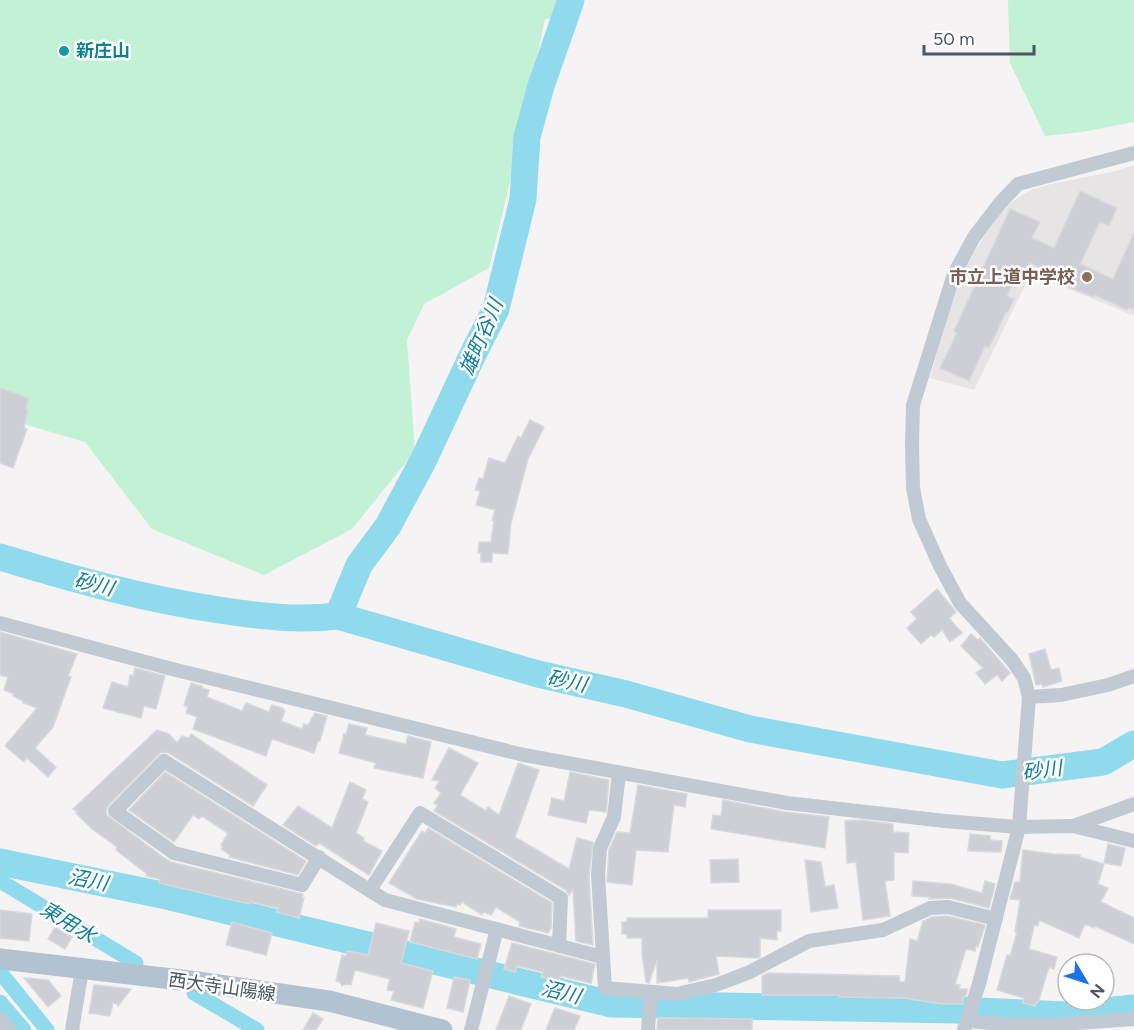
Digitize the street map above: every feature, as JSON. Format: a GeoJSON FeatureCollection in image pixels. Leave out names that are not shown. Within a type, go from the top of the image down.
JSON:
{"type":"FeatureCollection","features":[{"type":"Feature","properties":{"kind":"main road","name":"西大寺山陽線"},"geometry":{"type":"LineString","coordinates":[[2,959],[198,982],[329,1001],[442,1030]]}},
{"type":"Feature","properties":{"kind":"street"},"geometry":{"type":"LineString","coordinates":[[1134,153],[1018,184],[974,237],[954,274],[913,405],[912,445],[913,488],[919,519],[940,566],[960,603],[1012,660],[1024,678],[1028,703],[1019,822],[996,919],[965,1025],[1088,1026],[1134,1019]]}},
{"type":"Feature","properties":{"kind":"street"},"geometry":{"type":"LineString","coordinates":[[0,623],[172,669],[524,756],[787,804],[945,821],[1019,822],[1073,826],[1134,841]]}},
{"type":"Feature","properties":{"kind":"street"},"geometry":{"type":"LineString","coordinates":[[1028,703],[1108,685],[1134,676]]}},
{"type":"Feature","properties":{"kind":"street"},"geometry":{"type":"LineString","coordinates":[[319,856],[302,885],[174,853],[115,811],[164,760],[319,856],[385,900],[602,957]]}},
{"type":"Feature","properties":{"kind":"street"},"geometry":{"type":"LineString","coordinates":[[619,773],[614,817],[600,848],[598,875],[605,988],[677,994],[716,985],[750,972],[809,941],[883,930],[930,908],[948,907],[996,919]]}},
{"type":"Feature","properties":{"kind":"street"},"geometry":{"type":"LineString","coordinates":[[1073,826],[1134,804]]}},
{"type":"Feature","properties":{"kind":"street"},"geometry":{"type":"LineString","coordinates":[[370,890],[420,813],[561,898],[559,945]]}},
{"type":"Feature","properties":{"kind":"street"},"geometry":{"type":"LineString","coordinates":[[471,1030],[497,929]]}},
{"type":"Feature","properties":{"kind":"street"},"geometry":{"type":"LineString","coordinates":[[72,1030],[82,970]]}},
{"type":"Feature","properties":{"kind":"street"},"geometry":{"type":"LineString","coordinates":[[648,1030],[651,992]]}},
{"type":"Feature","properties":{"kind":"street"},"geometry":{"type":"LineString","coordinates":[[0,1019],[10,1030]]}},
{"type":"Feature","properties":{"kind":"shaded area","name":"市立上道中学校"},"geometry":{"type":"Polygon","coordinates":[[[1134,165],[1134,316],[1035,275],[1028,279],[974,390],[930,378],[949,310],[965,268],[1007,205],[1029,191],[1047,185],[1116,171],[1134,165]]]}},
{"type":"Feature","properties":{"kind":"green space"},"geometry":{"type":"Polygon","coordinates":[[[0,0],[581,0],[576,15],[545,19],[489,268],[424,304],[407,340],[415,451],[352,529],[264,575],[152,529],[85,442],[0,417],[0,0]]]}},
{"type":"Feature","properties":{"kind":"green space"},"geometry":{"type":"Polygon","coordinates":[[[1008,0],[1134,0],[1134,122],[1045,136],[1010,63],[1008,0]]]}},
{"type":"Feature","properties":{"kind":"building"},"geometry":{"type":"Polygon","coordinates":[[[1080,191],[1117,208],[1109,226],[1100,222],[1080,264],[1113,279],[1134,233],[1134,310],[1129,307],[1127,310],[1052,279],[1054,274],[1030,263],[1027,270],[1020,267],[1007,296],[1014,299],[989,348],[985,346],[969,381],[940,368],[957,333],[954,331],[1010,209],[1040,222],[1032,238],[1054,248],[1080,191]]]}},
{"type":"Feature","properties":{"kind":"building"},"geometry":{"type":"Polygon","coordinates":[[[0,388],[29,398],[24,428],[27,429],[13,468],[0,463],[0,388]]]}},
{"type":"Feature","properties":{"kind":"building"},"geometry":{"type":"Polygon","coordinates":[[[530,420],[544,427],[528,459],[511,523],[508,554],[492,553],[492,562],[481,562],[481,553],[478,553],[479,542],[491,542],[495,510],[476,505],[480,491],[475,490],[479,478],[483,479],[489,458],[505,463],[518,436],[521,438],[530,420]]]}},
{"type":"Feature","properties":{"kind":"building"},"geometry":{"type":"Polygon","coordinates":[[[937,589],[956,612],[949,618],[962,633],[950,642],[942,630],[934,637],[931,635],[921,644],[907,628],[917,619],[911,612],[937,589]]]}},
{"type":"Feature","properties":{"kind":"building"},"geometry":{"type":"Polygon","coordinates":[[[0,632],[77,654],[53,727],[35,748],[56,767],[48,777],[27,758],[24,762],[5,746],[37,708],[23,703],[13,696],[14,694],[4,690],[8,677],[0,675],[0,632]]]}},
{"type":"Feature","properties":{"kind":"building"},"geometry":{"type":"Polygon","coordinates":[[[971,634],[978,640],[980,638],[1010,673],[1002,681],[997,675],[985,684],[976,673],[983,668],[961,646],[971,634]]]}},
{"type":"Feature","properties":{"kind":"building"},"geometry":{"type":"Polygon","coordinates":[[[1045,649],[1051,670],[1059,668],[1062,681],[1043,687],[1042,684],[1036,685],[1029,654],[1045,649]]]}},
{"type":"Feature","properties":{"kind":"building"},"geometry":{"type":"Polygon","coordinates":[[[135,668],[165,676],[156,709],[144,706],[141,718],[103,708],[112,682],[128,687],[130,675],[133,676],[135,668]]]}},
{"type":"Feature","properties":{"kind":"building"},"geometry":{"type":"Polygon","coordinates":[[[191,683],[209,690],[207,697],[242,711],[246,703],[269,712],[272,705],[282,708],[285,711],[281,721],[302,729],[304,724],[308,725],[315,713],[327,716],[314,753],[272,739],[266,756],[193,729],[197,717],[186,713],[188,707],[184,705],[191,683]]]}},
{"type":"Feature","properties":{"kind":"building"},"geometry":{"type":"Polygon","coordinates":[[[349,724],[367,728],[365,735],[406,744],[408,736],[431,742],[423,778],[374,768],[376,763],[339,753],[349,724]]]}},
{"type":"Feature","properties":{"kind":"building"},"geometry":{"type":"Polygon","coordinates":[[[157,730],[169,734],[177,743],[182,736],[189,738],[191,734],[267,785],[253,806],[169,753],[161,752],[109,805],[106,810],[107,815],[171,862],[303,894],[299,918],[277,912],[278,908],[250,902],[249,904],[159,883],[160,879],[146,876],[147,874],[116,850],[117,847],[92,829],[76,813],[78,812],[73,809],[157,730]]]}},
{"type":"Feature","properties":{"kind":"building"},"geometry":{"type":"Polygon","coordinates":[[[449,748],[478,763],[460,795],[486,811],[488,807],[499,815],[518,763],[539,770],[515,837],[569,869],[577,838],[593,842],[589,876],[593,945],[576,941],[573,889],[569,895],[566,890],[434,811],[438,805],[434,803],[441,793],[435,788],[440,781],[432,780],[449,748]]]}},
{"type":"Feature","properties":{"kind":"building"},"geometry":{"type":"Polygon","coordinates":[[[165,772],[306,861],[298,875],[229,857],[230,855],[221,849],[228,833],[202,816],[199,819],[193,815],[174,842],[129,810],[165,772]]]}},
{"type":"Feature","properties":{"kind":"building"},"geometry":{"type":"Polygon","coordinates":[[[570,772],[609,780],[606,812],[589,810],[586,823],[548,815],[552,798],[564,801],[570,772]]]}},
{"type":"Feature","properties":{"kind":"building"},"geometry":{"type":"Polygon","coordinates":[[[350,782],[366,790],[362,799],[368,802],[356,833],[364,838],[363,841],[382,851],[369,875],[319,843],[316,846],[283,825],[298,806],[332,828],[350,782]]]}},
{"type":"Feature","properties":{"kind":"building"},"geometry":{"type":"Polygon","coordinates":[[[638,785],[687,794],[685,807],[674,805],[668,852],[636,850],[632,885],[607,882],[609,850],[617,832],[630,833],[638,785]]]}},
{"type":"Feature","properties":{"kind":"building"},"geometry":{"type":"Polygon","coordinates":[[[723,800],[785,812],[829,817],[825,848],[711,829],[713,815],[721,816],[723,800]]]}},
{"type":"Feature","properties":{"kind":"building"},"geometry":{"type":"Polygon","coordinates":[[[861,820],[893,824],[893,832],[909,833],[908,853],[894,852],[894,880],[885,881],[890,916],[863,920],[856,862],[847,863],[845,821],[861,820]]]}},
{"type":"Feature","properties":{"kind":"building"},"geometry":{"type":"Polygon","coordinates":[[[428,828],[552,903],[551,928],[548,933],[519,926],[520,922],[496,907],[491,915],[484,912],[482,915],[462,902],[456,907],[417,899],[389,883],[422,831],[425,833],[428,828]]]}},
{"type":"Feature","properties":{"kind":"building"},"geometry":{"type":"Polygon","coordinates":[[[970,834],[990,836],[990,840],[1002,841],[1001,852],[968,851],[970,834]]]}},
{"type":"Feature","properties":{"kind":"building"},"geometry":{"type":"Polygon","coordinates":[[[1108,844],[1125,848],[1121,866],[1104,863],[1108,844]]]}},
{"type":"Feature","properties":{"kind":"building"},"geometry":{"type":"Polygon","coordinates":[[[1023,850],[1080,855],[1080,857],[1104,864],[1098,884],[1108,888],[1101,902],[1134,918],[1134,944],[1095,926],[1094,928],[1085,924],[1079,938],[1039,920],[1038,926],[1034,925],[1029,949],[1056,957],[1056,961],[1054,969],[1049,967],[1038,1003],[1036,1002],[1035,1006],[1023,1003],[1024,998],[997,990],[1007,955],[1010,956],[1017,932],[1015,932],[1020,900],[1010,899],[1015,882],[1020,882],[1023,850]]]}},
{"type":"Feature","properties":{"kind":"building"},"geometry":{"type":"Polygon","coordinates":[[[738,859],[739,882],[711,883],[710,860],[738,859]]]}},
{"type":"Feature","properties":{"kind":"building"},"geometry":{"type":"Polygon","coordinates":[[[805,860],[821,862],[825,887],[834,885],[838,908],[811,912],[805,860]]]}},
{"type":"Feature","properties":{"kind":"building"},"geometry":{"type":"Polygon","coordinates":[[[913,881],[951,884],[982,893],[985,881],[995,884],[989,908],[950,898],[929,899],[930,897],[912,896],[913,881]]]}},
{"type":"Feature","properties":{"kind":"building"},"geometry":{"type":"Polygon","coordinates":[[[0,910],[32,914],[29,941],[0,938],[0,910]]]}},
{"type":"Feature","properties":{"kind":"building"},"geometry":{"type":"Polygon","coordinates":[[[708,910],[781,910],[781,931],[777,931],[777,940],[760,938],[760,957],[758,958],[716,956],[719,974],[689,982],[688,978],[657,983],[657,960],[649,983],[646,982],[642,938],[627,938],[627,934],[622,934],[622,922],[627,922],[627,918],[708,918],[708,910]]]}},
{"type":"Feature","properties":{"kind":"building"},"geometry":{"type":"Polygon","coordinates":[[[947,916],[985,925],[975,951],[966,949],[955,984],[960,985],[959,989],[968,989],[963,997],[963,1004],[942,1004],[904,998],[839,997],[839,995],[762,995],[762,976],[767,973],[899,976],[900,982],[905,982],[910,939],[917,941],[923,921],[932,917],[947,916]]]}},
{"type":"Feature","properties":{"kind":"building"},"geometry":{"type":"Polygon","coordinates":[[[420,919],[456,929],[454,937],[481,944],[477,959],[410,942],[415,922],[419,923],[420,919]]]}},
{"type":"Feature","properties":{"kind":"building"},"geometry":{"type":"Polygon","coordinates":[[[232,922],[272,933],[266,955],[226,945],[232,922]]]}},
{"type":"Feature","properties":{"kind":"building"},"geometry":{"type":"Polygon","coordinates":[[[376,923],[409,931],[401,963],[433,971],[423,1008],[391,1000],[394,991],[387,990],[390,979],[355,970],[351,985],[342,986],[336,981],[342,955],[346,956],[347,951],[368,955],[376,923]]]}},
{"type":"Feature","properties":{"kind":"building"},"geometry":{"type":"Polygon","coordinates":[[[55,927],[72,937],[65,949],[48,939],[55,927]]]}},
{"type":"Feature","properties":{"kind":"building"},"geometry":{"type":"Polygon","coordinates":[[[512,943],[595,964],[591,983],[561,976],[559,981],[541,977],[543,972],[517,966],[515,972],[504,969],[512,943]]]}},
{"type":"Feature","properties":{"kind":"building"},"geometry":{"type":"Polygon","coordinates":[[[454,977],[470,980],[463,1012],[447,1008],[454,977]]]}},
{"type":"Feature","properties":{"kind":"building"},"geometry":{"type":"Polygon","coordinates":[[[24,978],[48,980],[61,996],[48,1007],[24,978]]]}},
{"type":"Feature","properties":{"kind":"building"},"geometry":{"type":"Polygon","coordinates":[[[94,985],[131,989],[118,1006],[113,1003],[110,1016],[89,1013],[94,985]]]}},
{"type":"Feature","properties":{"kind":"building"},"geometry":{"type":"Polygon","coordinates":[[[509,996],[531,1004],[521,1030],[496,1030],[509,996]]]}},
{"type":"Feature","properties":{"kind":"building"},"geometry":{"type":"Polygon","coordinates":[[[555,1008],[580,1016],[574,1030],[546,1030],[555,1008]]]}},
{"type":"Feature","properties":{"kind":"building"},"geometry":{"type":"Polygon","coordinates":[[[313,1013],[323,1019],[316,1030],[303,1030],[313,1013]]]}},
{"type":"Feature","properties":{"kind":"building"},"geometry":{"type":"Polygon","coordinates":[[[658,1018],[752,1019],[752,1030],[657,1030],[658,1018]]]}},
{"type":"Feature","properties":{"kind":"waterway","name":"雄町谷川"},"geometry":{"type":"LineString","coordinates":[[338,616],[359,565],[388,526],[423,461],[496,309],[523,199],[527,137],[541,86],[571,0]]}},
{"type":"Feature","properties":{"kind":"waterway","name":"砂川"},"geometry":{"type":"LineString","coordinates":[[0,557],[108,588],[191,605],[278,617],[338,616],[538,674],[626,694],[750,729],[1002,775],[1103,762],[1134,744]]}},
{"type":"Feature","properties":{"kind":"waterway","name":"沼川"},"geometry":{"type":"LineString","coordinates":[[0,862],[162,895],[611,1004],[957,1010],[1065,1015],[1134,1008]]}},
{"type":"Feature","properties":{"kind":"waterway","name":"東用水"},"geometry":{"type":"LineString","coordinates":[[0,881],[136,963]]}},
{"type":"Feature","properties":{"kind":"waterway"},"geometry":{"type":"LineString","coordinates":[[0,972],[47,1030]]}},
{"type":"Feature","properties":{"kind":"waterway","name":"東用水"},"geometry":{"type":"LineString","coordinates":[[194,993],[257,1030]]}},
{"type":"Feature","properties":{"kind":"waterway"},"geometry":{"type":"LineString","coordinates":[[0,1002],[24,1030]]}},
{"type":"Feature","properties":{"kind":"place","name":"新庄山"},"geometry":{"type":"Point","coordinates":[64,51]}},
{"type":"Feature","properties":{"kind":"place","name":"市立上道中学校"},"geometry":{"type":"Point","coordinates":[1087,277]}}]}
